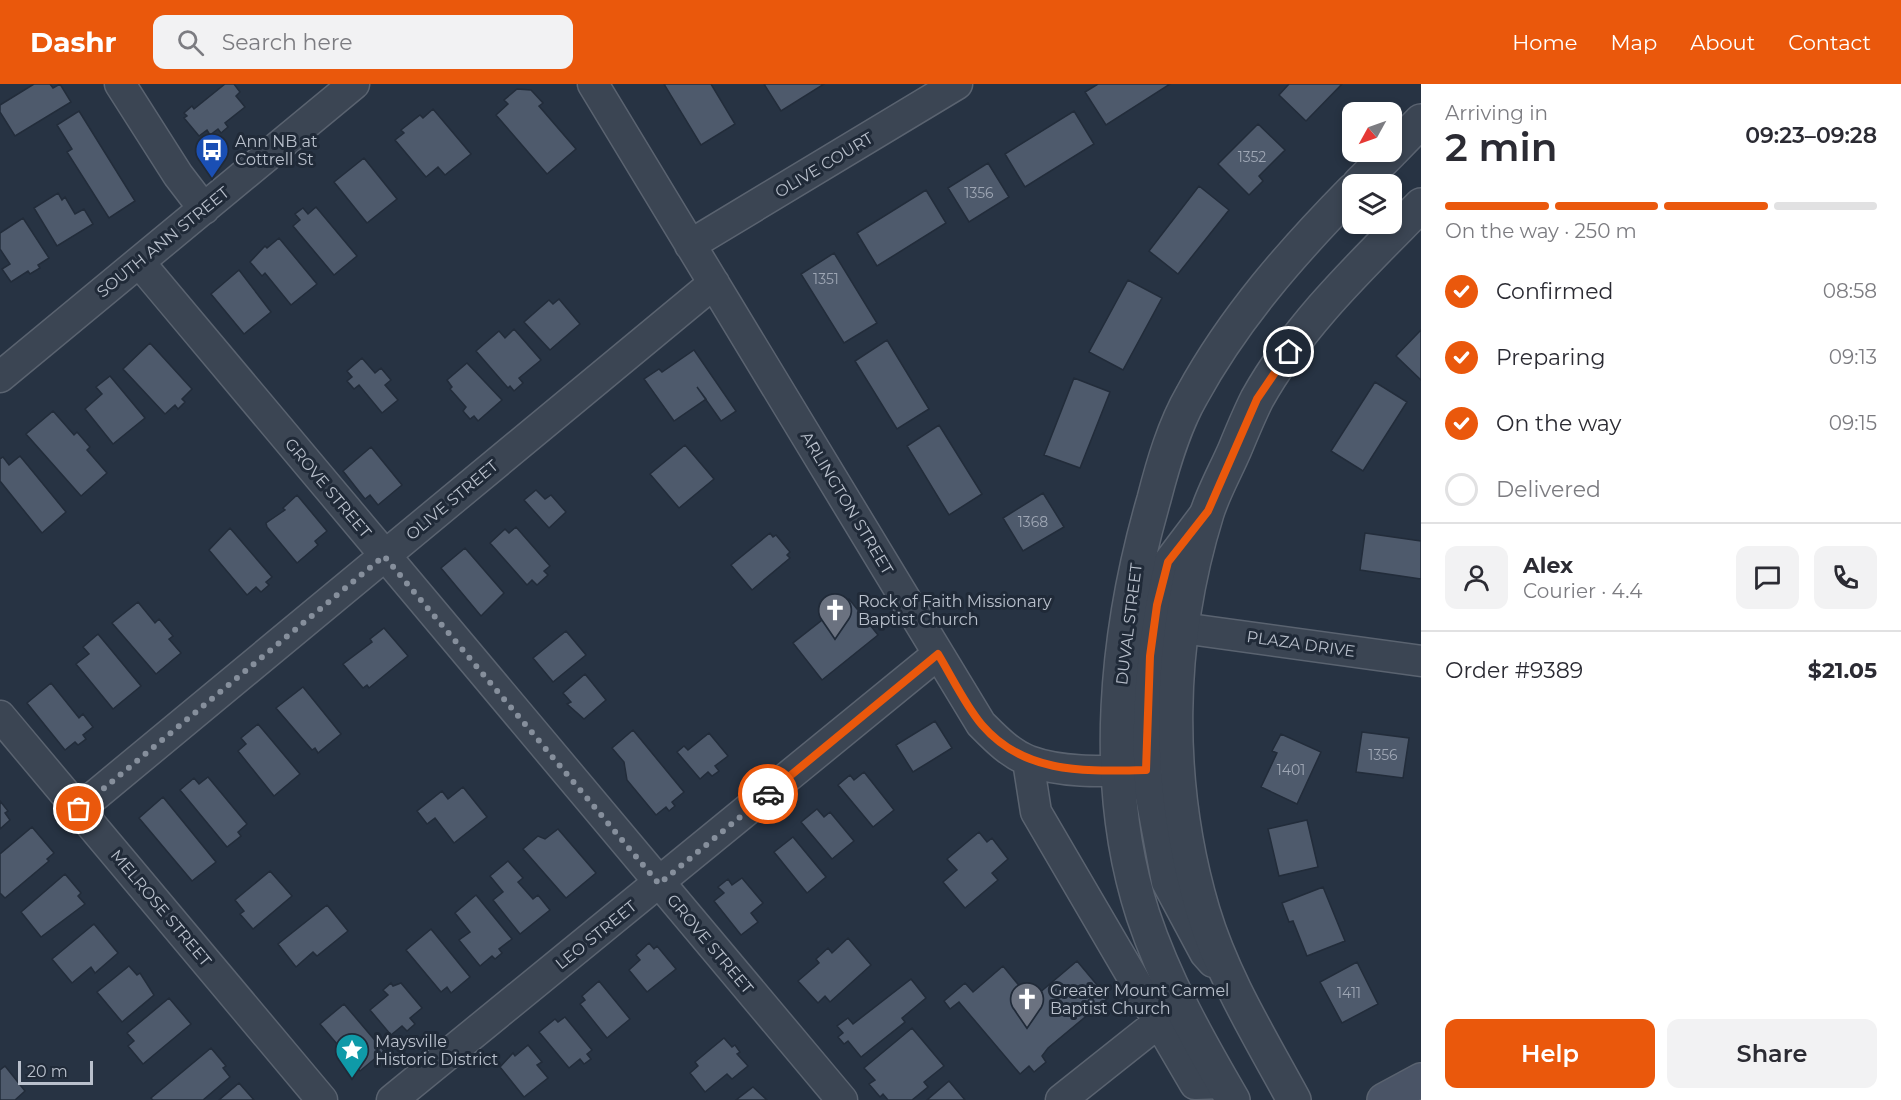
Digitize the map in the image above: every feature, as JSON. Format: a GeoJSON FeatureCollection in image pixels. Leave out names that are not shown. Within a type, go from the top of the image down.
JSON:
{"type":"FeatureCollection","features":[{"type":"Feature","properties":{"kind":"main road"},"geometry":{"type":"LineString","coordinates":[[1384,1100],[1421,1080]]}},
{"type":"Feature","properties":{"kind":"street"},"geometry":{"type":"LineString","coordinates":[[120,84],[178,175],[204,209]]}},
{"type":"Feature","properties":{"kind":"street","name":"SOUTH ANN STREET"},"geometry":{"type":"LineString","coordinates":[[0,377],[354,84]]}},
{"type":"Feature","properties":{"kind":"street"},"geometry":{"type":"LineString","coordinates":[[592,84],[690,245]]}},
{"type":"Feature","properties":{"kind":"street","name":"OLIVE COURT"},"geometry":{"type":"LineString","coordinates":[[690,245],[957,84]]}},
{"type":"Feature","properties":{"kind":"street"},"geometry":{"type":"LineString","coordinates":[[1402,141],[1421,121]]}},
{"type":"Feature","properties":{"kind":"street"},"geometry":{"type":"LineString","coordinates":[[1369,174],[1381,162]]}},
{"type":"Feature","properties":{"kind":"street","name":"DUVAL STREET"},"geometry":{"type":"LineString","coordinates":[[1228,1091],[1178,1005],[1143,914],[1126,842],[1132,771],[1125,636],[1140,545],[1164,463],[1191,396],[1235,326],[1296,248],[1342,201]]}},
{"type":"Feature","properties":{"kind":"street"},"geometry":{"type":"LineString","coordinates":[[1294,1100],[1231,982],[1204,913],[1188,852],[1177,762],[1176,675],[1187,590],[1208,511],[1257,399],[1300,336],[1358,268],[1421,205]]}},
{"type":"Feature","properties":{"kind":"street","name":"ARLINGTON STREET"},"geometry":{"type":"LineString","coordinates":[[690,245],[981,724],[1003,746],[1028,760],[1058,767],[1132,771]]}},
{"type":"Feature","properties":{"kind":"street","name":"GROVE STREET"},"geometry":{"type":"LineString","coordinates":[[139,262],[842,1100]]}},
{"type":"Feature","properties":{"kind":"street","name":"OLIVE STREET"},"geometry":{"type":"LineString","coordinates":[[79,809],[714,283]]}},
{"type":"Feature","properties":{"kind":"street"},"geometry":{"type":"LineString","coordinates":[[1208,511],[1168,562],[1157,605],[1132,771],[1167,882],[1205,953],[1231,982]]}},
{"type":"Feature","properties":{"kind":"street","name":"PLAZA DRIVE"},"geometry":{"type":"LineString","coordinates":[[1182,628],[1421,661]]}},
{"type":"Feature","properties":{"kind":"street","name":"LEO STREET"},"geometry":{"type":"LineString","coordinates":[[392,1100],[938,654]]}},
{"type":"Feature","properties":{"kind":"street","name":"MELROSE STREET"},"geometry":{"type":"LineString","coordinates":[[0,716],[322,1100]]}},
{"type":"Feature","properties":{"kind":"street"},"geometry":{"type":"LineString","coordinates":[[1028,760],[1036,812],[1195,1084],[1228,1091]]}},
{"type":"Feature","properties":{"kind":"street"},"geometry":{"type":"LineString","coordinates":[[1061,1100],[1159,1022]]}},
{"type":"Feature","properties":{"kind":"building"},"geometry":{"type":"Polygon","coordinates":[[[34,84],[50,84],[53,88],[60,84],[71,102],[15,136],[0,112],[0,105],[34,84]]]}},
{"type":"Feature","properties":{"kind":"building"},"geometry":{"type":"Polygon","coordinates":[[[225,84],[234,84],[240,92],[236,96],[245,107],[225,123],[228,127],[221,133],[218,129],[210,135],[207,130],[199,136],[184,118],[187,116],[184,113],[192,106],[194,109],[225,84]]]}},
{"type":"Feature","properties":{"kind":"building"},"geometry":{"type":"Polygon","coordinates":[[[664,84],[711,84],[735,124],[701,145],[664,84]]]}},
{"type":"Feature","properties":{"kind":"building"},"geometry":{"type":"Polygon","coordinates":[[[764,84],[824,84],[781,111],[764,84]]]}},
{"type":"Feature","properties":{"kind":"building"},"geometry":{"type":"Polygon","coordinates":[[[1098,84],[1170,84],[1106,125],[1085,92],[1098,84]]]}},
{"type":"Feature","properties":{"kind":"building"},"geometry":{"type":"Polygon","coordinates":[[[1289,84],[1342,84],[1306,121],[1279,95],[1289,84]]]}},
{"type":"Feature","properties":{"kind":"building"},"geometry":{"type":"Polygon","coordinates":[[[517,89],[531,90],[543,103],[539,106],[576,149],[547,174],[496,115],[508,104],[504,100],[517,89]]]}},
{"type":"Feature","properties":{"kind":"building"},"geometry":{"type":"Polygon","coordinates":[[[433,109],[471,154],[445,175],[438,167],[426,177],[395,140],[404,133],[401,130],[420,115],[423,118],[433,109]]]}},
{"type":"Feature","properties":{"kind":"building"},"geometry":{"type":"Polygon","coordinates":[[[79,111],[135,201],[109,218],[67,152],[72,149],[57,125],[79,111]]]}},
{"type":"Feature","properties":{"kind":"building"},"geometry":{"type":"Polygon","coordinates":[[[1074,111],[1094,144],[1025,187],[1005,154],[1074,111]]]}},
{"type":"Feature","properties":{"kind":"building"},"geometry":{"type":"Polygon","coordinates":[[[1258,124],[1285,150],[1259,176],[1263,181],[1249,195],[1218,164],[1258,124]]]}},
{"type":"Feature","properties":{"kind":"building"},"geometry":{"type":"Polygon","coordinates":[[[364,158],[397,199],[367,223],[334,182],[364,158]]]}},
{"type":"Feature","properties":{"kind":"building"},"geometry":{"type":"Polygon","coordinates":[[[988,163],[1009,197],[969,222],[948,188],[988,163]]]}},
{"type":"Feature","properties":{"kind":"building"},"geometry":{"type":"Polygon","coordinates":[[[1199,186],[1229,210],[1178,274],[1149,251],[1199,186]]]}},
{"type":"Feature","properties":{"kind":"building"},"geometry":{"type":"Polygon","coordinates":[[[926,190],[946,223],[877,266],[857,233],[926,190]]]}},
{"type":"Feature","properties":{"kind":"building"},"geometry":{"type":"Polygon","coordinates":[[[58,193],[62,200],[65,197],[75,214],[84,209],[93,224],[57,246],[34,208],[58,193]]]}},
{"type":"Feature","properties":{"kind":"building"},"geometry":{"type":"Polygon","coordinates":[[[316,207],[357,256],[334,275],[293,226],[300,220],[295,214],[303,208],[308,214],[316,207]]]}},
{"type":"Feature","properties":{"kind":"building"},"geometry":{"type":"Polygon","coordinates":[[[23,218],[49,258],[38,265],[40,268],[30,274],[28,271],[11,282],[2,269],[10,264],[0,249],[0,233],[23,218]]]}},
{"type":"Feature","properties":{"kind":"building"},"geometry":{"type":"Polygon","coordinates":[[[279,238],[317,284],[291,305],[265,273],[262,276],[250,262],[265,246],[267,248],[279,238]]]}},
{"type":"Feature","properties":{"kind":"building"},"geometry":{"type":"Polygon","coordinates":[[[834,253],[877,323],[844,343],[801,274],[834,253]]]}},
{"type":"Feature","properties":{"kind":"building"},"geometry":{"type":"Polygon","coordinates":[[[239,270],[271,312],[244,334],[211,294],[239,270]]]}},
{"type":"Feature","properties":{"kind":"building"},"geometry":{"type":"Polygon","coordinates":[[[1128,280],[1162,298],[1123,370],[1089,352],[1128,280]]]}},
{"type":"Feature","properties":{"kind":"building"},"geometry":{"type":"Polygon","coordinates":[[[559,299],[580,324],[550,350],[524,322],[549,300],[553,304],[559,299]]]}},
{"type":"Feature","properties":{"kind":"building"},"geometry":{"type":"Polygon","coordinates":[[[514,329],[541,360],[519,378],[523,383],[514,391],[510,386],[508,388],[476,351],[499,331],[505,338],[514,329]]]}},
{"type":"Feature","properties":{"kind":"building"},"geometry":{"type":"Polygon","coordinates":[[[1421,330],[1421,380],[1396,356],[1421,330]]]}},
{"type":"Feature","properties":{"kind":"building"},"geometry":{"type":"Polygon","coordinates":[[[887,340],[929,409],[897,429],[855,361],[887,340]]]}},
{"type":"Feature","properties":{"kind":"building"},"geometry":{"type":"Polygon","coordinates":[[[150,343],[192,389],[182,399],[185,402],[178,409],[175,405],[165,414],[123,369],[150,343]]]}},
{"type":"Feature","properties":{"kind":"building"},"geometry":{"type":"Polygon","coordinates":[[[694,350],[736,411],[721,421],[706,399],[674,421],[644,379],[659,369],[662,372],[694,350]]]}},
{"type":"Feature","properties":{"kind":"building"},"geometry":{"type":"Polygon","coordinates":[[[362,358],[375,373],[381,368],[391,380],[385,385],[398,400],[382,413],[359,385],[354,389],[347,381],[352,377],[347,371],[362,358]]]}},
{"type":"Feature","properties":{"kind":"building"},"geometry":{"type":"Polygon","coordinates":[[[467,363],[502,400],[478,421],[474,416],[470,419],[463,411],[466,407],[450,389],[452,387],[447,380],[467,363]]]}},
{"type":"Feature","properties":{"kind":"building"},"geometry":{"type":"Polygon","coordinates":[[[110,376],[145,418],[113,444],[85,409],[102,394],[96,387],[110,376]]]}},
{"type":"Feature","properties":{"kind":"building"},"geometry":{"type":"Polygon","coordinates":[[[1074,378],[1110,392],[1080,468],[1044,455],[1074,378]]]}},
{"type":"Feature","properties":{"kind":"building"},"geometry":{"type":"Polygon","coordinates":[[[1375,382],[1407,402],[1363,471],[1331,451],[1375,382]]]}},
{"type":"Feature","properties":{"kind":"building"},"geometry":{"type":"Polygon","coordinates":[[[53,411],[74,435],[77,432],[90,447],[87,450],[107,473],[81,496],[26,434],[53,411]]]}},
{"type":"Feature","properties":{"kind":"building"},"geometry":{"type":"Polygon","coordinates":[[[939,425],[982,494],[949,515],[907,446],[939,425]]]}},
{"type":"Feature","properties":{"kind":"building"},"geometry":{"type":"Polygon","coordinates":[[[685,445],[714,479],[679,508],[650,474],[685,445]]]}},
{"type":"Feature","properties":{"kind":"building"},"geometry":{"type":"Polygon","coordinates":[[[371,447],[402,485],[378,505],[370,495],[365,499],[343,471],[371,447]]]}},
{"type":"Feature","properties":{"kind":"building"},"geometry":{"type":"Polygon","coordinates":[[[20,456],[66,512],[42,533],[0,481],[0,459],[3,457],[9,465],[20,456]]]}},
{"type":"Feature","properties":{"kind":"building"},"geometry":{"type":"Polygon","coordinates":[[[536,490],[545,499],[551,495],[566,512],[549,528],[524,500],[536,490]]]}},
{"type":"Feature","properties":{"kind":"building"},"geometry":{"type":"Polygon","coordinates":[[[1043,493],[1064,527],[1023,551],[1003,518],[1043,493]]]}},
{"type":"Feature","properties":{"kind":"building"},"geometry":{"type":"Polygon","coordinates":[[[297,495],[327,531],[315,541],[318,545],[297,563],[266,523],[285,510],[283,508],[297,495]]]}},
{"type":"Feature","properties":{"kind":"building"},"geometry":{"type":"Polygon","coordinates":[[[516,527],[550,566],[544,571],[548,575],[537,585],[532,580],[527,585],[490,543],[505,529],[509,533],[516,527]]]}},
{"type":"Feature","properties":{"kind":"building"},"geometry":{"type":"Polygon","coordinates":[[[230,528],[272,577],[266,582],[269,585],[261,592],[256,587],[247,595],[209,550],[230,528]]]}},
{"type":"Feature","properties":{"kind":"building"},"geometry":{"type":"Polygon","coordinates":[[[770,533],[773,537],[776,535],[790,552],[787,555],[790,558],[752,590],[731,565],[770,533]]]}},
{"type":"Feature","properties":{"kind":"building"},"geometry":{"type":"Polygon","coordinates":[[[1365,533],[1421,541],[1421,579],[1360,570],[1365,533]]]}},
{"type":"Feature","properties":{"kind":"building"},"geometry":{"type":"Polygon","coordinates":[[[465,548],[504,593],[481,616],[441,568],[465,548]]]}},
{"type":"Feature","properties":{"kind":"building","name":"Rock of Faith Missionary Baptist Church"},"geometry":{"type":"Polygon","coordinates":[[[849,599],[878,635],[822,680],[793,643],[849,599]]]}},
{"type":"Feature","properties":{"kind":"building"},"geometry":{"type":"Polygon","coordinates":[[[138,602],[155,623],[159,619],[173,636],[169,639],[181,653],[156,674],[112,623],[138,602]]]}},
{"type":"Feature","properties":{"kind":"building"},"geometry":{"type":"Polygon","coordinates":[[[384,628],[408,656],[369,688],[367,685],[363,688],[343,664],[372,642],[370,639],[384,628]]]}},
{"type":"Feature","properties":{"kind":"building"},"geometry":{"type":"Polygon","coordinates":[[[566,631],[586,655],[553,682],[533,658],[566,631]]]}},
{"type":"Feature","properties":{"kind":"building"},"geometry":{"type":"Polygon","coordinates":[[[98,634],[141,686],[113,709],[76,664],[89,654],[83,647],[98,634]]]}},
{"type":"Feature","properties":{"kind":"building"},"geometry":{"type":"Polygon","coordinates":[[[585,674],[606,700],[584,719],[567,704],[571,702],[563,693],[585,674]]]}},
{"type":"Feature","properties":{"kind":"building"},"geometry":{"type":"Polygon","coordinates":[[[51,683],[79,718],[83,714],[93,727],[83,735],[86,739],[78,745],[75,742],[65,750],[27,703],[51,683]]]}},
{"type":"Feature","properties":{"kind":"building"},"geometry":{"type":"Polygon","coordinates":[[[303,687],[341,734],[318,753],[315,748],[312,750],[276,708],[303,687]]]}},
{"type":"Feature","properties":{"kind":"building"},"geometry":{"type":"Polygon","coordinates":[[[935,721],[952,748],[913,772],[896,745],[935,721]]]}},
{"type":"Feature","properties":{"kind":"building"},"geometry":{"type":"Polygon","coordinates":[[[258,724],[300,774],[274,796],[238,751],[246,744],[241,738],[258,724]]]}},
{"type":"Feature","properties":{"kind":"building"},"geometry":{"type":"Polygon","coordinates":[[[633,730],[684,792],[672,802],[675,806],[669,811],[666,807],[656,815],[627,780],[624,762],[612,748],[633,730]]]}},
{"type":"Feature","properties":{"kind":"building"},"geometry":{"type":"Polygon","coordinates":[[[1362,732],[1409,738],[1403,778],[1356,772],[1362,732]]]}},
{"type":"Feature","properties":{"kind":"building"},"geometry":{"type":"Polygon","coordinates":[[[709,733],[728,756],[715,766],[719,771],[712,776],[708,772],[700,779],[677,752],[684,746],[688,750],[709,733]]]}},
{"type":"Feature","properties":{"kind":"building"},"geometry":{"type":"Polygon","coordinates":[[[1281,734],[1321,752],[1297,804],[1261,787],[1277,753],[1272,751],[1281,734]]]}},
{"type":"Feature","properties":{"kind":"building"},"geometry":{"type":"Polygon","coordinates":[[[864,772],[894,810],[873,827],[838,785],[850,775],[854,780],[864,772]]]}},
{"type":"Feature","properties":{"kind":"building"},"geometry":{"type":"Polygon","coordinates":[[[208,777],[247,824],[238,832],[241,836],[227,847],[180,790],[194,778],[199,784],[208,777]]]}},
{"type":"Feature","properties":{"kind":"building"},"geometry":{"type":"Polygon","coordinates":[[[463,787],[487,817],[454,843],[435,818],[427,824],[417,811],[442,791],[448,799],[463,787]]]}},
{"type":"Feature","properties":{"kind":"building"},"geometry":{"type":"Polygon","coordinates":[[[163,797],[216,862],[192,881],[139,818],[163,797]]]}},
{"type":"Feature","properties":{"kind":"building"},"geometry":{"type":"Polygon","coordinates":[[[0,801],[8,811],[5,813],[10,820],[0,829],[0,801]]]}},
{"type":"Feature","properties":{"kind":"building"},"geometry":{"type":"Polygon","coordinates":[[[817,809],[824,817],[830,812],[854,841],[832,859],[801,822],[817,809]]]}},
{"type":"Feature","properties":{"kind":"building"},"geometry":{"type":"Polygon","coordinates":[[[1307,820],[1318,867],[1279,876],[1268,829],[1307,820]]]}},
{"type":"Feature","properties":{"kind":"building"},"geometry":{"type":"Polygon","coordinates":[[[32,827],[54,853],[47,859],[49,861],[5,898],[0,893],[0,854],[32,827]]]}},
{"type":"Feature","properties":{"kind":"building"},"geometry":{"type":"Polygon","coordinates":[[[558,829],[596,873],[566,898],[523,849],[538,836],[545,839],[558,829]]]}},
{"type":"Feature","properties":{"kind":"building"},"geometry":{"type":"Polygon","coordinates":[[[979,832],[987,842],[992,838],[1008,859],[992,873],[998,880],[965,908],[943,882],[957,870],[947,859],[979,832]]]}},
{"type":"Feature","properties":{"kind":"building"},"geometry":{"type":"Polygon","coordinates":[[[793,837],[826,877],[807,893],[774,852],[793,837]]]}},
{"type":"Feature","properties":{"kind":"building"},"geometry":{"type":"Polygon","coordinates":[[[508,861],[523,878],[518,882],[533,899],[538,895],[550,910],[520,934],[493,900],[503,892],[490,876],[508,861]]]}},
{"type":"Feature","properties":{"kind":"building"},"geometry":{"type":"Polygon","coordinates":[[[270,871],[292,896],[253,929],[240,914],[244,911],[235,900],[270,871]]]}},
{"type":"Feature","properties":{"kind":"building"},"geometry":{"type":"Polygon","coordinates":[[[65,874],[81,893],[78,896],[85,904],[41,937],[21,912],[65,874]]]}},
{"type":"Feature","properties":{"kind":"building"},"geometry":{"type":"Polygon","coordinates":[[[742,878],[763,903],[751,913],[758,922],[741,935],[714,901],[724,893],[718,887],[728,879],[732,885],[742,878]]]}},
{"type":"Feature","properties":{"kind":"building"},"geometry":{"type":"Polygon","coordinates":[[[1323,887],[1345,941],[1307,956],[1293,921],[1289,922],[1282,903],[1323,887]]]}},
{"type":"Feature","properties":{"kind":"building"},"geometry":{"type":"Polygon","coordinates":[[[476,895],[512,939],[499,949],[502,953],[495,959],[492,956],[480,966],[459,940],[470,932],[455,913],[476,895]]]}},
{"type":"Feature","properties":{"kind":"building"},"geometry":{"type":"Polygon","coordinates":[[[327,905],[348,931],[317,956],[313,952],[296,967],[278,944],[327,905]]]}},
{"type":"Feature","properties":{"kind":"building"},"geometry":{"type":"Polygon","coordinates":[[[94,924],[118,953],[95,973],[91,967],[72,983],[52,959],[94,924]]]}},
{"type":"Feature","properties":{"kind":"building"},"geometry":{"type":"Polygon","coordinates":[[[431,929],[470,977],[451,993],[447,987],[441,992],[406,950],[431,929]]]}},
{"type":"Feature","properties":{"kind":"building"},"geometry":{"type":"Polygon","coordinates":[[[848,938],[871,965],[830,1002],[825,996],[818,1003],[798,981],[819,963],[816,959],[828,948],[832,953],[848,938]]]}},
{"type":"Feature","properties":{"kind":"building"},"geometry":{"type":"Polygon","coordinates":[[[649,943],[654,949],[657,946],[676,969],[647,992],[629,970],[640,960],[636,955],[649,943]]]}},
{"type":"Feature","properties":{"kind":"building","name":"Greater Mount Carmel Baptist Church"},"geometry":{"type":"Polygon","coordinates":[[[1077,961],[1108,998],[1048,1048],[1042,1056],[1046,1062],[1034,1072],[1029,1066],[1020,1074],[959,1002],[950,1009],[944,1001],[965,983],[973,992],[1003,966],[1031,1000],[1077,961]]]}},
{"type":"Feature","properties":{"kind":"building"},"geometry":{"type":"Polygon","coordinates":[[[1357,962],[1378,1004],[1342,1023],[1320,982],[1357,962]]]}},
{"type":"Feature","properties":{"kind":"building"},"geometry":{"type":"Polygon","coordinates":[[[129,966],[137,975],[140,973],[154,995],[122,1022],[97,992],[129,966]]]}},
{"type":"Feature","properties":{"kind":"building"},"geometry":{"type":"Polygon","coordinates":[[[911,979],[926,998],[902,1018],[905,1022],[861,1057],[848,1041],[844,1044],[838,1037],[843,1033],[837,1026],[848,1018],[853,1024],[911,979]]]}},
{"type":"Feature","properties":{"kind":"building"},"geometry":{"type":"Polygon","coordinates":[[[599,981],[630,1019],[607,1038],[580,1004],[585,1000],[582,996],[599,981]]]}},
{"type":"Feature","properties":{"kind":"building"},"geometry":{"type":"Polygon","coordinates":[[[391,983],[393,986],[401,983],[422,1008],[410,1018],[415,1024],[407,1031],[402,1026],[391,1035],[370,1010],[388,995],[383,990],[391,983]]]}},
{"type":"Feature","properties":{"kind":"building"},"geometry":{"type":"Polygon","coordinates":[[[169,998],[191,1024],[143,1064],[128,1046],[134,1041],[127,1033],[169,998]]]}},
{"type":"Feature","properties":{"kind":"building"},"geometry":{"type":"Polygon","coordinates":[[[344,1004],[384,1051],[360,1071],[320,1024],[344,1004]]]}},
{"type":"Feature","properties":{"kind":"building"},"geometry":{"type":"Polygon","coordinates":[[[565,1017],[592,1050],[587,1054],[591,1059],[584,1064],[580,1059],[569,1068],[539,1032],[555,1019],[558,1022],[565,1017]]]}},
{"type":"Feature","properties":{"kind":"building"},"geometry":{"type":"Polygon","coordinates":[[[912,1028],[944,1066],[924,1082],[928,1087],[912,1100],[888,1100],[883,1094],[880,1097],[869,1084],[875,1080],[864,1068],[912,1028]]]}},
{"type":"Feature","properties":{"kind":"building"},"geometry":{"type":"Polygon","coordinates":[[[724,1038],[732,1047],[735,1045],[740,1052],[737,1054],[748,1066],[732,1079],[727,1074],[705,1092],[690,1073],[698,1066],[695,1062],[724,1038]]]}},
{"type":"Feature","properties":{"kind":"building"},"geometry":{"type":"Polygon","coordinates":[[[528,1045],[542,1062],[537,1065],[548,1078],[524,1097],[500,1067],[513,1053],[515,1056],[528,1045]]]}},
{"type":"Feature","properties":{"kind":"building"},"geometry":{"type":"Polygon","coordinates":[[[211,1048],[226,1066],[223,1068],[230,1077],[203,1100],[153,1100],[151,1098],[211,1048]]]}},
{"type":"Feature","properties":{"kind":"building"},"geometry":{"type":"Polygon","coordinates":[[[5,1066],[25,1091],[15,1100],[0,1100],[0,1070],[5,1066]]]}},
{"type":"Feature","properties":{"kind":"building"},"geometry":{"type":"Polygon","coordinates":[[[949,1081],[965,1100],[927,1100],[949,1081]]]}},
{"type":"Feature","properties":{"kind":"building"},"geometry":{"type":"Polygon","coordinates":[[[239,1083],[254,1100],[219,1100],[239,1083]]]}},
{"type":"Feature","properties":{"kind":"building"},"geometry":{"type":"Polygon","coordinates":[[[753,1087],[767,1100],[736,1100],[753,1087]]]}},
{"type":"Feature","properties":{"kind":"way so far"},"geometry":{"type":"LineString","coordinates":[[79,809],[384,556],[659,884],[768,794]]}},
{"type":"Feature","properties":{"kind":"place","name":"Ann NB at Cottrell St"},"geometry":{"type":"Point","coordinates":[212,179]}},
{"type":"Feature","properties":{"kind":"place","name":"Rock of Faith Missionary Baptist Church"},"geometry":{"type":"Point","coordinates":[835,639]}},
{"type":"Feature","properties":{"kind":"place","name":"Greater Mount Carmel Baptist Church"},"geometry":{"type":"Point","coordinates":[1027,1028]}},
{"type":"Feature","properties":{"kind":"place","name":"Maysville Historic District"},"geometry":{"type":"Point","coordinates":[352,1079]}},
{"type":"Feature","properties":{"kind":"route"},"geometry":{"type":"LineString","coordinates":[[768,794],[938,654],[981,724],[1003,746],[1028,760],[1058,767],[1118,771],[1146,770],[1150,656],[1157,605],[1168,562],[1208,511],[1257,399],[1289,352]]}}]}
